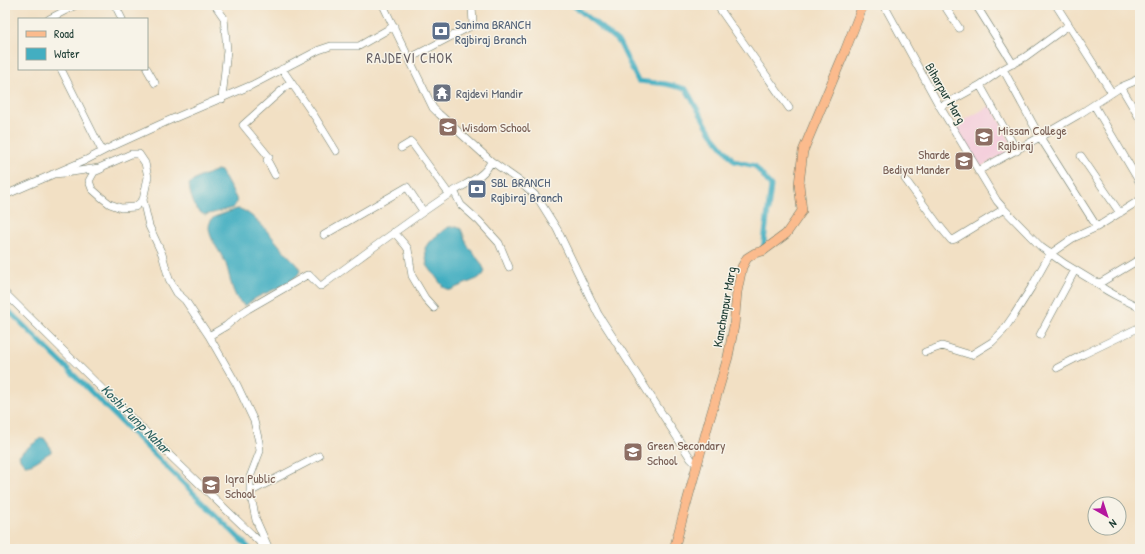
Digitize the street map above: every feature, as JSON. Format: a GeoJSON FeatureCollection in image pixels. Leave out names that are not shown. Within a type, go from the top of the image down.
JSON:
{"type":"FeatureCollection","features":[{"type":"Feature","properties":{"kind":"main road","name":"Kanchanpur Marg"},"geometry":{"type":"LineString","coordinates":[[674,549],[728,357],[742,267],[747,258],[755,253],[763,251],[786,234],[802,211],[799,184],[803,151],[863,5]]}},
{"type":"Feature","properties":{"kind":"street"},"geometry":{"type":"LineString","coordinates":[[51,18],[76,5]]}},
{"type":"Feature","properties":{"kind":"street"},"geometry":{"type":"LineString","coordinates":[[115,5],[122,18]]}},
{"type":"Feature","properties":{"kind":"street"},"geometry":{"type":"LineString","coordinates":[[215,5],[224,18],[227,50],[222,99]]}},
{"type":"Feature","properties":{"kind":"street"},"geometry":{"type":"LineString","coordinates":[[383,5],[433,108],[491,161],[521,182],[541,202],[557,229],[598,314],[691,459],[697,465]]}},
{"type":"Feature","properties":{"kind":"street"},"geometry":{"type":"LineString","coordinates":[[410,58],[473,25],[472,5]]}},
{"type":"Feature","properties":{"kind":"street"},"geometry":{"type":"LineString","coordinates":[[717,5],[789,108]]}},
{"type":"Feature","properties":{"kind":"street","name":"Biharpur Marg"},"geometry":{"type":"LineString","coordinates":[[884,5],[940,106],[990,190],[1004,209],[1030,238],[1050,254],[1100,287],[1140,308]]}},
{"type":"Feature","properties":{"kind":"street"},"geometry":{"type":"LineString","coordinates":[[944,5],[959,28]]}},
{"type":"Feature","properties":{"kind":"street"},"geometry":{"type":"LineString","coordinates":[[976,5],[1013,64]]}},
{"type":"Feature","properties":{"kind":"street"},"geometry":{"type":"LineString","coordinates":[[1056,5],[1112,93]]}},
{"type":"Feature","properties":{"kind":"street"},"geometry":{"type":"LineString","coordinates":[[940,106],[980,85],[1003,69],[1026,58],[1069,25]]}},
{"type":"Feature","properties":{"kind":"street"},"geometry":{"type":"LineString","coordinates":[[5,195],[170,120],[252,86],[319,50],[331,46],[359,46],[394,26]]}},
{"type":"Feature","properties":{"kind":"street"},"geometry":{"type":"LineString","coordinates":[[282,69],[336,151]]}},
{"type":"Feature","properties":{"kind":"street"},"geometry":{"type":"LineString","coordinates":[[1003,69],[1040,137],[1097,227]]}},
{"type":"Feature","properties":{"kind":"street"},"geometry":{"type":"LineString","coordinates":[[62,70],[102,151]]}},
{"type":"Feature","properties":{"kind":"street"},"geometry":{"type":"LineString","coordinates":[[147,70],[155,83]]}},
{"type":"Feature","properties":{"kind":"street"},"geometry":{"type":"LineString","coordinates":[[978,170],[1017,151],[1094,105],[1120,87],[1140,77]]}},
{"type":"Feature","properties":{"kind":"street"},"geometry":{"type":"LineString","coordinates":[[275,175],[267,160],[269,157],[243,125],[291,82]]}},
{"type":"Feature","properties":{"kind":"street"},"geometry":{"type":"LineString","coordinates":[[980,85],[1017,151]]}},
{"type":"Feature","properties":{"kind":"street"},"geometry":{"type":"LineString","coordinates":[[1120,87],[1140,119]]}},
{"type":"Feature","properties":{"kind":"street"},"geometry":{"type":"LineString","coordinates":[[1094,105],[1140,183]]}},
{"type":"Feature","properties":{"kind":"street"},"geometry":{"type":"LineString","coordinates":[[401,148],[408,142],[412,143],[461,205],[479,221],[499,243],[509,267]]}},
{"type":"Feature","properties":{"kind":"street"},"geometry":{"type":"LineString","coordinates":[[53,174],[99,168],[131,154],[138,154],[145,163],[148,178],[143,200],[149,226],[162,254],[169,279],[177,293],[185,300],[209,336],[237,385],[254,421],[260,450],[250,477],[250,492],[256,520],[268,549]]}},
{"type":"Feature","properties":{"kind":"street"},"geometry":{"type":"LineString","coordinates":[[1081,156],[1120,213]]}},
{"type":"Feature","properties":{"kind":"street"},"geometry":{"type":"LineString","coordinates":[[115,161],[94,172],[89,181],[92,189],[110,204],[121,208],[135,207],[143,200]]}},
{"type":"Feature","properties":{"kind":"street"},"geometry":{"type":"LineString","coordinates":[[209,336],[226,326],[248,309],[307,275],[309,275],[321,286],[423,211],[482,174],[487,169],[491,161]]}},
{"type":"Feature","properties":{"kind":"street"},"geometry":{"type":"LineString","coordinates":[[905,179],[951,240],[954,240],[1004,209]]}},
{"type":"Feature","properties":{"kind":"street"},"geometry":{"type":"LineString","coordinates":[[324,235],[407,187],[423,211]]}},
{"type":"Feature","properties":{"kind":"street"},"geometry":{"type":"LineString","coordinates":[[925,352],[942,346],[971,355],[992,342],[1003,331],[1014,315],[1050,254],[1073,238],[1097,227],[1140,200]]}},
{"type":"Feature","properties":{"kind":"street"},"geometry":{"type":"LineString","coordinates":[[394,232],[408,249],[412,276],[425,298],[434,308]]}},
{"type":"Feature","properties":{"kind":"street"},"geometry":{"type":"LineString","coordinates":[[1093,281],[1100,284],[1140,259]]}},
{"type":"Feature","properties":{"kind":"street"},"geometry":{"type":"LineString","coordinates":[[1040,335],[1075,270]]}},
{"type":"Feature","properties":{"kind":"street"},"geometry":{"type":"LineString","coordinates":[[5,293],[156,442],[268,549]]}},
{"type":"Feature","properties":{"kind":"street"},"geometry":{"type":"LineString","coordinates":[[1057,368],[1140,327]]}},
{"type":"Feature","properties":{"kind":"street"},"geometry":{"type":"LineString","coordinates":[[250,492],[320,456]]}},
{"type":"Feature","properties":{"kind":"shaded area","name":"Missan College Rajbiraj"},"geometry":{"type":"Polygon","coordinates":[[[991,105],[1014,149],[978,168],[954,126],[991,105]]]}},
{"type":"Feature","properties":{"kind":"water"},"geometry":{"type":"Polygon","coordinates":[[[217,170],[221,171],[236,198],[236,203],[232,208],[205,215],[195,206],[190,193],[189,184],[198,178],[217,170]]]}},
{"type":"Feature","properties":{"kind":"water"},"geometry":{"type":"Polygon","coordinates":[[[237,209],[245,211],[259,222],[296,263],[300,270],[294,279],[288,283],[255,299],[245,306],[236,296],[226,264],[214,242],[209,228],[210,222],[214,217],[237,209]]]}},
{"type":"Feature","properties":{"kind":"water"},"geometry":{"type":"Polygon","coordinates":[[[449,227],[457,227],[461,229],[468,246],[485,271],[483,275],[477,279],[450,290],[444,288],[427,265],[425,248],[429,242],[449,227]]]}},
{"type":"Feature","properties":{"kind":"water"},"geometry":{"type":"Polygon","coordinates":[[[41,438],[44,438],[51,448],[51,452],[35,462],[25,465],[20,459],[19,455],[41,438]]]}},
{"type":"Feature","properties":{"kind":"waterway"},"geometry":{"type":"LineString","coordinates":[[573,5],[619,42],[638,81],[666,84],[686,89],[711,133],[734,161],[755,166],[771,186],[763,250]]}},
{"type":"Feature","properties":{"kind":"waterway","name":"Koshi Pump Nahar"},"geometry":{"type":"LineString","coordinates":[[5,307],[250,549]]}},
{"type":"Feature","properties":{"kind":"place","name":"Sanima BRANCH Rajbiraj Branch"},"geometry":{"type":"Point","coordinates":[441,31]}},
{"type":"Feature","properties":{"kind":"place","name":"Rajdevi Mandir"},"geometry":{"type":"Point","coordinates":[442,93]}},
{"type":"Feature","properties":{"kind":"place","name":"Wisdom School"},"geometry":{"type":"Point","coordinates":[448,127]}},
{"type":"Feature","properties":{"kind":"place","name":"Missan College Rajbiraj"},"geometry":{"type":"Point","coordinates":[984,137]}},
{"type":"Feature","properties":{"kind":"place","name":"Sharde Bediya Mander"},"geometry":{"type":"Point","coordinates":[964,161]}},
{"type":"Feature","properties":{"kind":"place","name":"SBL BRANCH Rajbiraj Branch"},"geometry":{"type":"Point","coordinates":[477,189]}},
{"type":"Feature","properties":{"kind":"place","name":"Green Secondary School"},"geometry":{"type":"Point","coordinates":[633,452]}},
{"type":"Feature","properties":{"kind":"place","name":"Iqra Public School"},"geometry":{"type":"Point","coordinates":[211,485]}},
{"type":"Feature","properties":{"kind":"district","name":"RAJDEVI CHOK"},"geometry":{"type":"Point","coordinates":[410,58]}}]}
